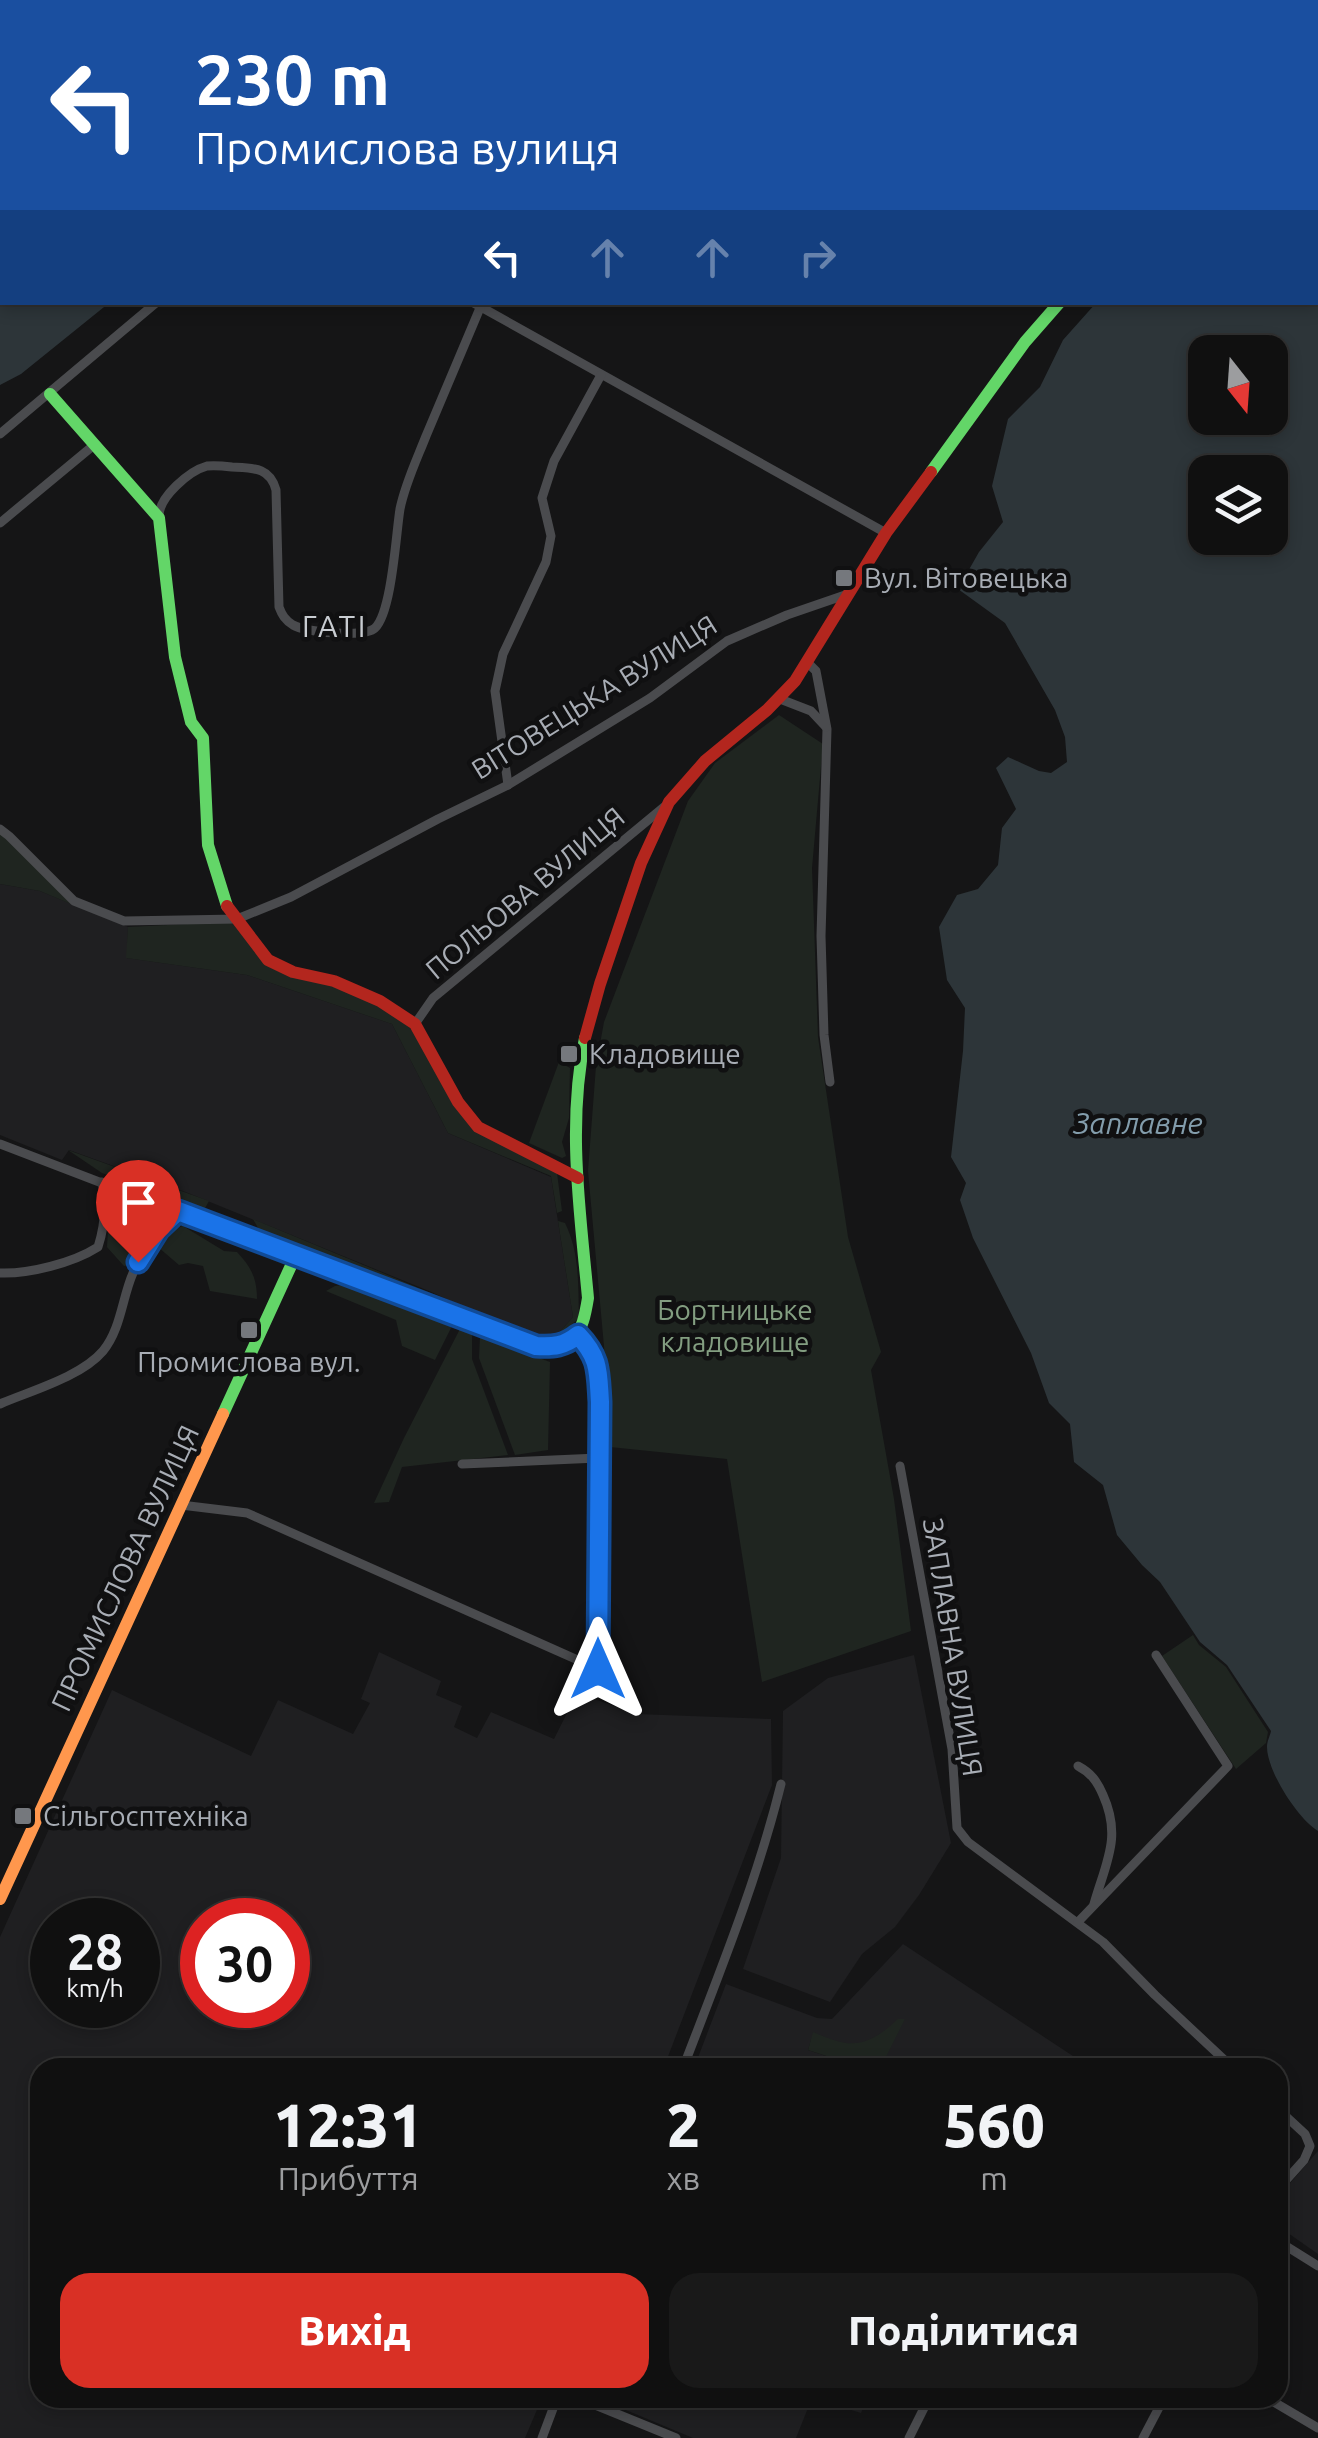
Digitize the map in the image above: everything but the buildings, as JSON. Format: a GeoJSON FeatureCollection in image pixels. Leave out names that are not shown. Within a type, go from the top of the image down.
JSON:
{"type":"FeatureCollection","features":[{"type":"Feature","properties":{"kind":"street"},"geometry":{"type":"LineString","coordinates":[[0,434],[154,305]]}},
{"type":"Feature","properties":{"kind":"street"},"geometry":{"type":"LineString","coordinates":[[578,1178],[478,1127],[458,1102],[415,1024],[380,1001],[268,960],[227,906],[208,845],[203,738],[191,722],[175,657],[158,510],[168,493],[201,468],[258,468],[266,472],[273,478],[276,490],[282,616],[305,630],[363,634],[373,631],[391,584],[401,504],[476,305],[886,533]]}},
{"type":"Feature","properties":{"kind":"street"},"geometry":{"type":"LineString","coordinates":[[0,1144],[536,1346],[554,1348],[568,1343],[585,1325],[588,1298],[575,1114],[580,1065],[590,1013],[656,830],[670,802],[694,771],[780,699],[886,533],[1025,342],[1057,305]]}},
{"type":"Feature","properties":{"kind":"street"},"geometry":{"type":"LineString","coordinates":[[508,786],[495,691],[503,654],[546,562],[551,536],[542,498],[554,460],[601,375]]}},
{"type":"Feature","properties":{"kind":"street"},"geometry":{"type":"LineString","coordinates":[[50,394],[159,518]]}},
{"type":"Feature","properties":{"kind":"street"},"geometry":{"type":"LineString","coordinates":[[0,524],[94,445]]}},
{"type":"Feature","properties":{"kind":"street","name":"ВІТОВЕЦЬКА ВУЛИЦЯ"},"geometry":{"type":"LineString","coordinates":[[0,829],[74,901],[124,921],[237,920],[292,897],[508,786],[650,698],[726,641],[848,594]]}},
{"type":"Feature","properties":{"kind":"street"},"geometry":{"type":"LineString","coordinates":[[807,662],[816,671],[828,729],[820,936],[830,1082]]}},
{"type":"Feature","properties":{"kind":"street"},"geometry":{"type":"LineString","coordinates":[[780,699],[811,711],[828,729]]}},
{"type":"Feature","properties":{"kind":"street","name":"ПОЛЬОВА ВУЛИЦЯ"},"geometry":{"type":"LineString","coordinates":[[415,1024],[433,998],[670,802]]}},
{"type":"Feature","properties":{"kind":"street"},"geometry":{"type":"LineString","coordinates":[[0,1273],[22,1272],[76,1259],[98,1248],[106,1202],[102,1182]]}},
{"type":"Feature","properties":{"kind":"street"},"geometry":{"type":"LineString","coordinates":[[106,1202],[146,1199]]}},
{"type":"Feature","properties":{"kind":"street"},"geometry":{"type":"LineString","coordinates":[[0,1404],[67,1375],[102,1352],[113,1334],[131,1275],[158,1230],[178,1211]]}},
{"type":"Feature","properties":{"kind":"street","name":"ПРОМИСЛОВА ВУЛИЦЯ"},"geometry":{"type":"LineString","coordinates":[[0,1899],[295,1257]]}},
{"type":"Feature","properties":{"kind":"street"},"geometry":{"type":"LineString","coordinates":[[181,1505],[247,1513],[598,1669],[600,1402],[592,1349],[578,1335]]}},
{"type":"Feature","properties":{"kind":"street"},"geometry":{"type":"LineString","coordinates":[[462,1464],[598,1458]]}},
{"type":"Feature","properties":{"kind":"street","name":"ЗАПЛАВНА ВУЛИЦЯ"},"geometry":{"type":"LineString","coordinates":[[900,1466],[952,1749],[957,1828],[968,1842],[1103,1942],[1222,2058]]}},
{"type":"Feature","properties":{"kind":"street"},"geometry":{"type":"LineString","coordinates":[[1078,1922],[1228,1766],[1156,1655]]}},
{"type":"Feature","properties":{"kind":"street"},"geometry":{"type":"LineString","coordinates":[[1078,1766],[1096,1781],[1114,1830],[1093,1906]]}},
{"type":"Feature","properties":{"kind":"street"},"geometry":{"type":"LineString","coordinates":[[687,2058],[735,1933],[769,1834],[781,1784]]}},
{"type":"Feature","properties":{"kind":"street"},"geometry":{"type":"LineString","coordinates":[[1288,2119],[1305,2134],[1310,2146],[1304,2160],[1288,2178]]}},
{"type":"Feature","properties":{"kind":"street"},"geometry":{"type":"LineString","coordinates":[[1288,2247],[1318,2266]]}},
{"type":"Feature","properties":{"kind":"street"},"geometry":{"type":"LineString","coordinates":[[542,2438],[553,2408]]}},
{"type":"Feature","properties":{"kind":"street"},"geometry":{"type":"LineString","coordinates":[[602,2408],[674,2438]]}},
{"type":"Feature","properties":{"kind":"street"},"geometry":{"type":"LineString","coordinates":[[909,2438],[923,2408]]}},
{"type":"Feature","properties":{"kind":"street"},"geometry":{"type":"LineString","coordinates":[[1144,2438],[1159,2408]]}},
{"type":"Feature","properties":{"kind":"street"},"geometry":{"type":"LineString","coordinates":[[1284,2408],[1318,2428]]}},
{"type":"Feature","properties":{"kind":"shaded area"},"geometry":{"type":"Polygon","coordinates":[[[0,884],[40,891],[128,927],[127,958],[247,975],[392,1024],[448,1133],[551,1177],[573,1317],[557,1335],[523,1334],[429,1291],[188,1193],[69,1150],[62,1160],[0,1135],[0,884]]]}},
{"type":"Feature","properties":{"kind":"shaded area"},"geometry":{"type":"Polygon","coordinates":[[[379,1652],[441,1681],[436,1695],[462,1706],[454,1727],[477,1738],[491,1712],[554,1739],[577,1693],[637,1714],[771,1719],[772,1785],[667,2058],[30,2058],[30,2408],[538,2408],[525,2438],[0,2438],[0,1937],[112,1690],[251,1756],[278,1700],[353,1734],[370,1703],[361,1699],[379,1652]]]}},
{"type":"Feature","properties":{"kind":"shaded area"},"geometry":{"type":"Polygon","coordinates":[[[914,1655],[951,1843],[895,1927],[862,1954],[830,2002],[743,1969],[781,1858],[783,1711],[828,1678],[914,1655]]]}},
{"type":"Feature","properties":{"kind":"shaded area"},"geometry":{"type":"Polygon","coordinates":[[[903,1944],[1076,2058],[850,2058],[811,2040],[808,2050],[832,2058],[698,2058],[726,1984],[817,2018],[832,2019],[903,1944]]]}},
{"type":"Feature","properties":{"kind":"shaded area"},"geometry":{"type":"Polygon","coordinates":[[[1318,2151],[1318,2254],[1288,2233],[1288,2186],[1318,2151]]]}},
{"type":"Feature","properties":{"kind":"shaded area"},"geometry":{"type":"Polygon","coordinates":[[[621,2408],[808,2408],[796,2438],[693,2438],[621,2408]]]}},
{"type":"Feature","properties":{"kind":"green space","name":"Бортницьке кладовище"},"geometry":{"type":"Polygon","coordinates":[[[779,715],[823,744],[812,868],[818,1037],[848,1237],[881,1352],[871,1370],[894,1499],[911,1631],[762,1682],[727,1459],[610,1447],[588,1171],[596,1066],[604,1022],[688,801],[715,763],[779,715]]]}},
{"type":"Feature","properties":{"kind":"green space"},"geometry":{"type":"Polygon","coordinates":[[[0,834],[71,904],[40,891],[0,884],[0,834]]]}},
{"type":"Feature","properties":{"kind":"green space"},"geometry":{"type":"Polygon","coordinates":[[[234,924],[265,962],[334,984],[398,1016],[418,1036],[477,1129],[557,1173],[562,1211],[557,1213],[551,1176],[448,1133],[392,1024],[247,975],[126,958],[128,927],[234,924]]]}},
{"type":"Feature","properties":{"kind":"green space"},"geometry":{"type":"Polygon","coordinates":[[[559,1062],[570,1068],[569,1118],[562,1142],[566,1156],[562,1158],[529,1143],[559,1062]]]}},
{"type":"Feature","properties":{"kind":"green space"},"geometry":{"type":"Polygon","coordinates":[[[68,1150],[209,1201],[204,1210],[102,1173],[68,1150]]]}},
{"type":"Feature","properties":{"kind":"green space"},"geometry":{"type":"Polygon","coordinates":[[[150,1206],[163,1211],[132,1265],[124,1266],[107,1247],[114,1212],[150,1206]]]}},
{"type":"Feature","properties":{"kind":"green space"},"geometry":{"type":"Polygon","coordinates":[[[253,1219],[467,1308],[263,1237],[253,1219]]]}},
{"type":"Feature","properties":{"kind":"green space"},"geometry":{"type":"Polygon","coordinates":[[[558,1221],[565,1223],[573,1246],[579,1318],[557,1335],[573,1317],[558,1221]]]}},
{"type":"Feature","properties":{"kind":"green space"},"geometry":{"type":"Polygon","coordinates":[[[183,1226],[224,1251],[237,1252],[252,1273],[257,1299],[210,1291],[203,1266],[179,1265],[158,1247],[156,1241],[163,1232],[183,1226]]]}},
{"type":"Feature","properties":{"kind":"green space"},"geometry":{"type":"Polygon","coordinates":[[[354,1283],[446,1318],[452,1326],[435,1360],[402,1346],[396,1320],[326,1291],[354,1283]]]}},
{"type":"Feature","properties":{"kind":"green space"},"geometry":{"type":"Polygon","coordinates":[[[461,1327],[472,1332],[472,1359],[508,1455],[402,1467],[389,1502],[374,1503],[404,1438],[461,1327]]]}},
{"type":"Feature","properties":{"kind":"green space"},"geometry":{"type":"Polygon","coordinates":[[[480,1336],[550,1362],[548,1450],[515,1455],[479,1358],[480,1336]]]}},
{"type":"Feature","properties":{"kind":"green space"},"geometry":{"type":"Polygon","coordinates":[[[1193,1635],[1199,1645],[1226,1667],[1268,1732],[1266,1743],[1236,1769],[1162,1656],[1193,1635]]]}},
{"type":"Feature","properties":{"kind":"green space"},"geometry":{"type":"Polygon","coordinates":[[[898,2019],[905,2019],[886,2058],[832,2058],[808,2050],[813,2032],[846,2043],[863,2042],[898,2019]]]}},
{"type":"Feature","properties":{"kind":"water"},"geometry":{"type":"Polygon","coordinates":[[[0,305],[107,305],[21,374],[0,385],[0,305]]]}},
{"type":"Feature","properties":{"kind":"water","name":"Заплавне"},"geometry":{"type":"Polygon","coordinates":[[[1094,305],[1318,305],[1318,1831],[1302,1816],[1278,1781],[1268,1757],[1271,1731],[1227,1665],[1200,1642],[1160,1582],[1117,1535],[1103,1485],[1074,1462],[1070,1424],[1049,1403],[1031,1353],[973,1238],[960,1200],[966,1183],[951,1157],[965,1008],[947,980],[939,927],[957,895],[978,889],[998,865],[1002,828],[1016,809],[996,768],[1008,757],[1051,773],[1067,762],[1065,737],[1055,710],[1005,623],[958,589],[979,552],[1003,522],[992,486],[1008,419],[1040,387],[1063,340],[1094,305]]]}},
{"type":"Feature","properties":{"kind":"traffic: fast"},"geometry":{"type":"LineString","coordinates":[[931,472],[1025,342],[1057,305]]}},
{"type":"Feature","properties":{"kind":"traffic: fast"},"geometry":{"type":"LineString","coordinates":[[50,394],[159,518],[175,657],[191,722],[203,738],[208,845],[227,906]]}},
{"type":"Feature","properties":{"kind":"traffic: fast"},"geometry":{"type":"LineString","coordinates":[[223,1414],[295,1257],[536,1347],[560,1345],[575,1336],[588,1298],[576,1136],[585,1038]]}},
{"type":"Feature","properties":{"kind":"traffic: slow"},"geometry":{"type":"LineString","coordinates":[[0,1899],[223,1414]]}},
{"type":"Feature","properties":{"kind":"traffic: jam"},"geometry":{"type":"LineString","coordinates":[[585,1038],[641,863],[669,802],[705,761],[767,710],[795,681],[886,533],[931,472]]}},
{"type":"Feature","properties":{"kind":"traffic: jam"},"geometry":{"type":"LineString","coordinates":[[227,906],[268,960],[380,1001],[415,1024],[458,1102],[478,1127],[578,1178]]}},
{"type":"Feature","properties":{"kind":"place","name":"Вул. Вітовецька"},"geometry":{"type":"Point","coordinates":[844,578]}},
{"type":"Feature","properties":{"kind":"place","name":"Кладовище"},"geometry":{"type":"Point","coordinates":[569,1054]}},
{"type":"Feature","properties":{"kind":"place","name":"Промислова вул."},"geometry":{"type":"Point","coordinates":[249,1330]}},
{"type":"Feature","properties":{"kind":"place","name":"Сільгосптехніка"},"geometry":{"type":"Point","coordinates":[23,1816]}},
{"type":"Feature","properties":{"kind":"district","name":"ГАТІ"},"geometry":{"type":"Point","coordinates":[335,627]}},
{"type":"Feature","properties":{"kind":"route"},"geometry":{"type":"LineString","coordinates":[[138,1262],[158,1230],[178,1211],[536,1346],[554,1348],[578,1335],[592,1349],[600,1402],[598,1669]]}}]}
